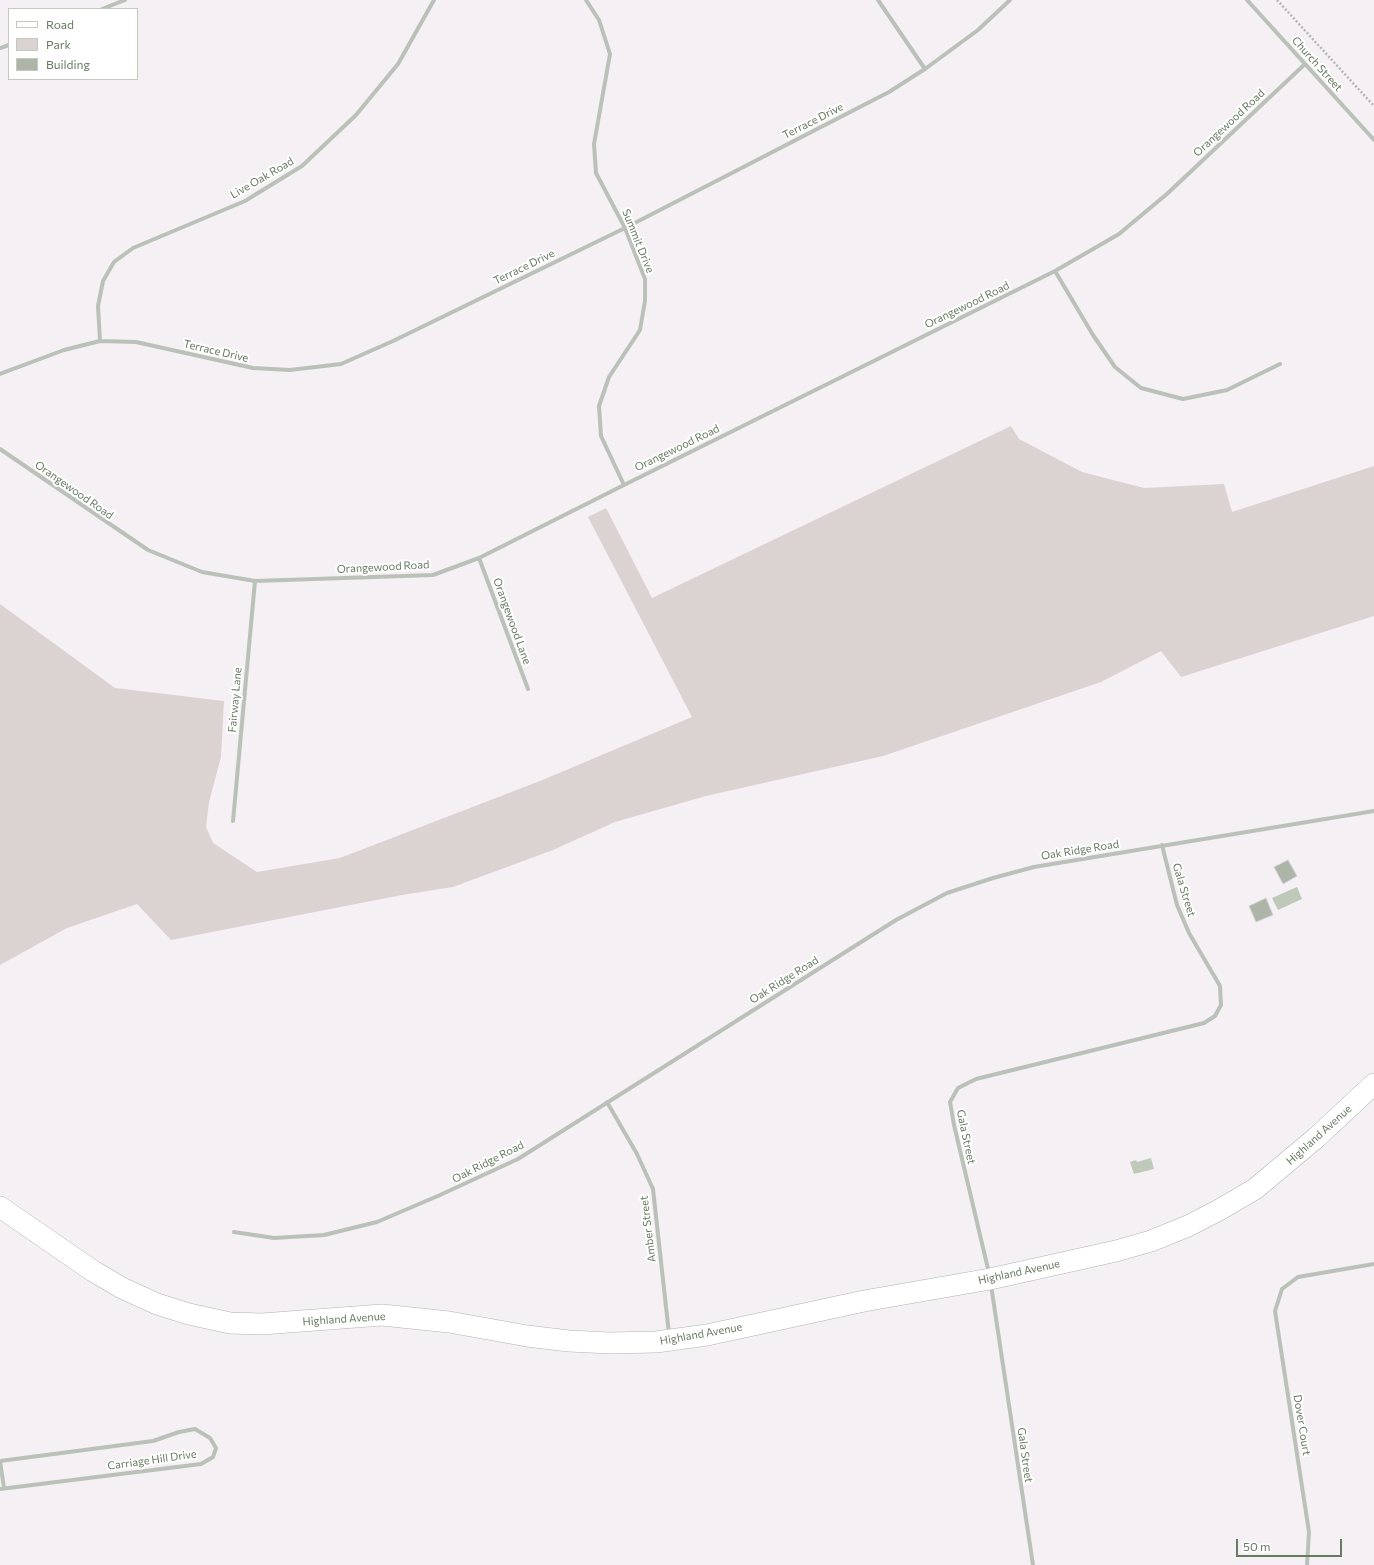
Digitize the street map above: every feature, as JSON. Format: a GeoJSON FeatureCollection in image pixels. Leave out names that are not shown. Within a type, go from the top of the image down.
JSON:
{"type":"FeatureCollection","features":[{"type":"Feature","properties":{"kind":"main road","name":"Highland Avenue"},"geometry":{"type":"LineString","coordinates":[[0,1207],[93,1271],[122,1288],[157,1304],[188,1314],[230,1322],[262,1324],[382,1315],[449,1322],[527,1336],[569,1341],[610,1344],[670,1340],[707,1335],[864,1301],[990,1279],[1116,1251],[1151,1241],[1188,1226],[1255,1189],[1318,1137],[1374,1084]]}},
{"type":"Feature","properties":{"kind":"street"},"geometry":{"type":"LineString","coordinates":[[105,8],[125,0]]}},
{"type":"Feature","properties":{"kind":"street","name":"Live Oak Road"},"geometry":{"type":"LineString","coordinates":[[100,341],[98,306],[103,281],[114,262],[133,248],[245,201],[302,166],[356,115],[398,64],[434,0]]}},
{"type":"Feature","properties":{"kind":"street","name":"Summit Drive"},"geometry":{"type":"LineString","coordinates":[[586,0],[599,20],[610,54],[594,144],[596,172],[625,228],[645,279],[640,330],[609,377],[599,406],[601,436],[624,485]]}},
{"type":"Feature","properties":{"kind":"street"},"geometry":{"type":"LineString","coordinates":[[878,0],[925,69]]}},
{"type":"Feature","properties":{"kind":"street","name":"Terrace Drive"},"geometry":{"type":"LineString","coordinates":[[0,374],[64,350],[100,341],[136,342],[253,368],[290,370],[341,364],[400,338],[625,228],[889,92],[925,69],[978,30],[1010,0]]}},
{"type":"Feature","properties":{"kind":"street","name":"Church Street"},"geometry":{"type":"LineString","coordinates":[[1247,0],[1374,140]]}},
{"type":"Feature","properties":{"kind":"street","name":"Orangewood Road"},"geometry":{"type":"LineString","coordinates":[[0,449],[148,550],[202,572],[255,581],[433,575],[479,558],[1055,271],[1119,234],[1168,193],[1305,64]]}},
{"type":"Feature","properties":{"kind":"street"},"geometry":{"type":"LineString","coordinates":[[1055,271],[1093,335],[1115,367],[1141,388],[1183,400],[1227,390],[1280,364]]}},
{"type":"Feature","properties":{"kind":"street","name":"Orangewood Lane"},"geometry":{"type":"LineString","coordinates":[[479,558],[528,690]]}},
{"type":"Feature","properties":{"kind":"street","name":"Fairway Lane"},"geometry":{"type":"LineString","coordinates":[[233,821],[255,581]]}},
{"type":"Feature","properties":{"kind":"street","name":"Oak Ridge Road"},"geometry":{"type":"LineString","coordinates":[[234,1232],[274,1238],[324,1235],[377,1222],[518,1159],[896,920],[947,892],[1034,867],[1374,811]]}},
{"type":"Feature","properties":{"kind":"street","name":"Gala Street"},"geometry":{"type":"LineString","coordinates":[[1033,1565],[990,1279],[950,1102],[958,1088],[976,1079],[1204,1023],[1215,1016],[1221,1005],[1220,986],[1189,933],[1177,905],[1162,846]]}},
{"type":"Feature","properties":{"kind":"street","name":"Amber Street"},"geometry":{"type":"LineString","coordinates":[[607,1102],[637,1154],[653,1189],[670,1340]]}},
{"type":"Feature","properties":{"kind":"street","name":"Dover Court"},"geometry":{"type":"LineString","coordinates":[[1307,1565],[1309,1532],[1275,1311],[1282,1289],[1298,1277],[1374,1264]]}},
{"type":"Feature","properties":{"kind":"street","name":"Carriage Hill Drive"},"geometry":{"type":"LineString","coordinates":[[0,1461],[153,1441],[179,1432],[195,1429],[210,1438],[216,1448],[213,1457],[201,1464],[2,1488]]}},
{"type":"Feature","properties":{"kind":"street"},"geometry":{"type":"LineString","coordinates":[[0,1461],[2,1488]]}},
{"type":"Feature","properties":{"kind":"path"},"geometry":{"type":"LineString","coordinates":[[1277,0],[1374,106]]}},
{"type":"Feature","properties":{"kind":"green space"},"geometry":{"type":"Polygon","coordinates":[[[1011,426],[1019,439],[1082,472],[1144,488],[1224,484],[1232,512],[1374,466],[1374,616],[1181,677],[1161,651],[1101,682],[883,756],[706,796],[615,822],[553,850],[453,887],[402,895],[171,940],[137,904],[67,928],[0,965],[0,604],[115,688],[224,701],[221,757],[209,802],[206,827],[213,843],[257,872],[340,858],[540,781],[692,717],[588,517],[606,508],[652,598],[1011,426]]]}},
{"type":"Feature","properties":{"kind":"shaded area"},"geometry":{"type":"Polygon","coordinates":[[[1297,887],[1302,899],[1278,910],[1272,898],[1297,887]]]}},
{"type":"Feature","properties":{"kind":"shaded area"},"geometry":{"type":"Polygon","coordinates":[[[1151,1158],[1154,1169],[1134,1174],[1130,1162],[1136,1160],[1137,1162],[1151,1158]]]}},
{"type":"Feature","properties":{"kind":"building"},"geometry":{"type":"Polygon","coordinates":[[[1288,860],[1297,876],[1283,884],[1274,867],[1288,860]]]}},
{"type":"Feature","properties":{"kind":"building"},"geometry":{"type":"Polygon","coordinates":[[[1266,898],[1273,915],[1256,922],[1249,906],[1266,898]]]}}]}
